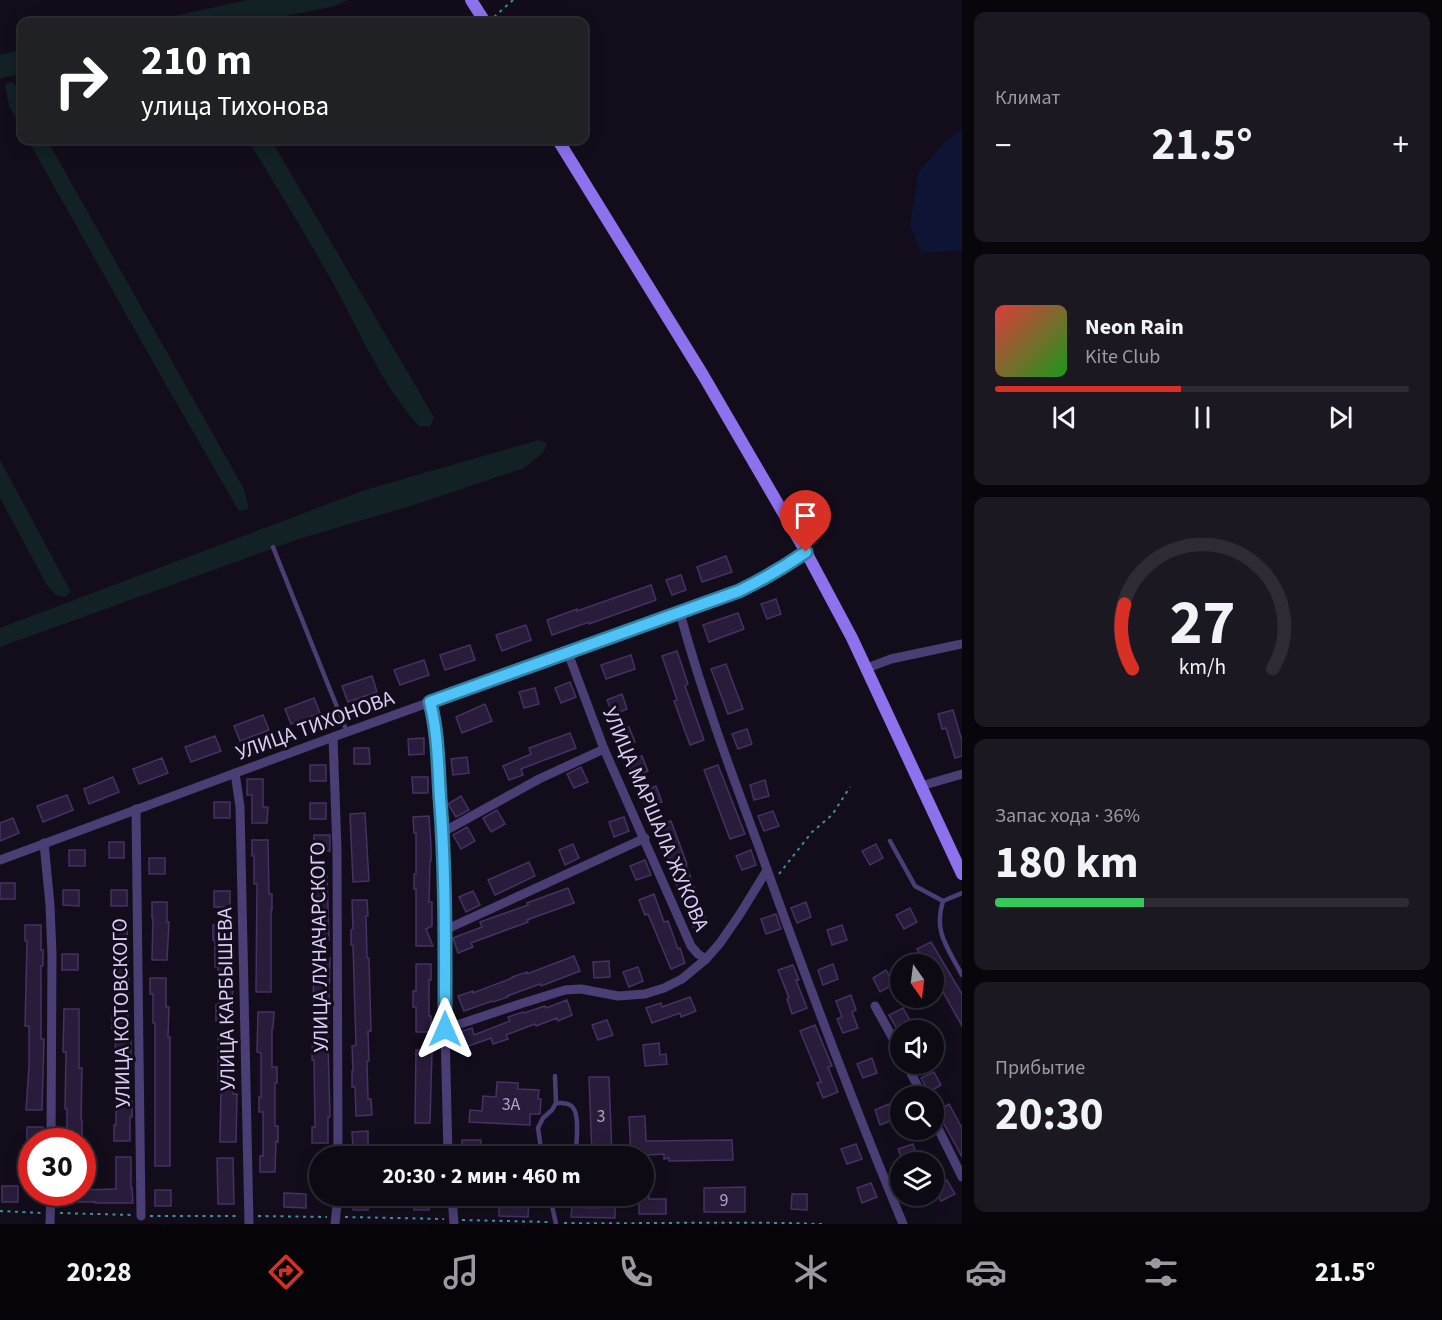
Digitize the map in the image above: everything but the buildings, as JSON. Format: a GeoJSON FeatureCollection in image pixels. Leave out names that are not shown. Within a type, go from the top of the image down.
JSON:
{"type":"FeatureCollection","features":[{"type":"Feature","properties":{"kind":"main road"},"geometry":{"type":"LineString","coordinates":[[471,0],[483,18]]}},
{"type":"Feature","properties":{"kind":"main road"},"geometry":{"type":"LineString","coordinates":[[560,144],[703,375],[806,552],[867,668],[962,874]]}},
{"type":"Feature","properties":{"kind":"street","name":"УЛИЦА ТИХОНОВА"},"geometry":{"type":"LineString","coordinates":[[0,860],[739,591],[806,552]]}},
{"type":"Feature","properties":{"kind":"street"},"geometry":{"type":"LineString","coordinates":[[680,613],[692,657],[767,870],[864,1129],[903,1224]]}},
{"type":"Feature","properties":{"kind":"street"},"geometry":{"type":"LineString","coordinates":[[867,668],[891,659],[962,644]]}},
{"type":"Feature","properties":{"kind":"street","name":"УЛИЦА МАРШАЛА ЖУКОВА"},"geometry":{"type":"LineString","coordinates":[[568,653],[604,749],[691,945],[698,954],[706,959],[720,943],[767,870]]}},
{"type":"Feature","properties":{"kind":"street"},"geometry":{"type":"LineString","coordinates":[[430,702],[436,733],[443,832],[448,1146]]}},
{"type":"Feature","properties":{"kind":"street","name":"УЛИЦА ЛУНАЧАРСКОГО"},"geometry":{"type":"LineString","coordinates":[[333,737],[337,850],[339,1146]]}},
{"type":"Feature","properties":{"kind":"street"},"geometry":{"type":"LineString","coordinates":[[443,832],[539,779],[604,749]]}},
{"type":"Feature","properties":{"kind":"street","name":"УЛИЦА КАРБЫШЕВА"},"geometry":{"type":"LineString","coordinates":[[235,773],[240,807],[249,1220]]}},
{"type":"Feature","properties":{"kind":"street"},"geometry":{"type":"LineString","coordinates":[[921,786],[962,774]]}},
{"type":"Feature","properties":{"kind":"street","name":"УЛИЦА КОТОВСКОГО"},"geometry":{"type":"LineString","coordinates":[[136,809],[141,1216]]}},
{"type":"Feature","properties":{"kind":"street"},"geometry":{"type":"LineString","coordinates":[[445,930],[645,838]]}},
{"type":"Feature","properties":{"kind":"street"},"geometry":{"type":"LineString","coordinates":[[44,843],[52,955],[51,1128]]}},
{"type":"Feature","properties":{"kind":"street"},"geometry":{"type":"LineString","coordinates":[[445,1029],[565,990],[581,989],[618,996],[645,994],[682,979],[706,959]]}},
{"type":"Feature","properties":{"kind":"street"},"geometry":{"type":"LineString","coordinates":[[875,1006],[890,1033]]}},
{"type":"Feature","properties":{"kind":"street"},"geometry":{"type":"LineString","coordinates":[[944,1140],[962,1177]]}},
{"type":"Feature","properties":{"kind":"street"},"geometry":{"type":"LineString","coordinates":[[50,1224],[51,1206]]}},
{"type":"Feature","properties":{"kind":"street"},"geometry":{"type":"LineString","coordinates":[[336,1221],[337,1206]]}},
{"type":"Feature","properties":{"kind":"street"},"geometry":{"type":"LineString","coordinates":[[453,1206],[454,1222]]}},
{"type":"Feature","properties":{"kind":"lane"},"geometry":{"type":"LineString","coordinates":[[273,547],[347,732]]}},
{"type":"Feature","properties":{"kind":"lane"},"geometry":{"type":"LineString","coordinates":[[890,841],[915,886],[943,901]]}},
{"type":"Feature","properties":{"kind":"lane"},"geometry":{"type":"LineString","coordinates":[[962,893],[943,901],[940,909],[940,933],[962,975]]}},
{"type":"Feature","properties":{"kind":"lane"},"geometry":{"type":"LineString","coordinates":[[541,1146],[538,1128],[556,1103],[555,1076]]}},
{"type":"Feature","properties":{"kind":"lane"},"geometry":{"type":"LineString","coordinates":[[556,1103],[569,1103],[574,1108],[577,1115],[576,1146]]}},
{"type":"Feature","properties":{"kind":"lane"},"geometry":{"type":"LineString","coordinates":[[552,1206],[556,1223]]}},
{"type":"Feature","properties":{"kind":"path"},"geometry":{"type":"LineString","coordinates":[[491,18],[513,0]]}},
{"type":"Feature","properties":{"kind":"path"},"geometry":{"type":"LineString","coordinates":[[772,883],[812,832],[832,814],[850,786]]}},
{"type":"Feature","properties":{"kind":"path"},"geometry":{"type":"LineString","coordinates":[[0,1211],[249,1220],[822,1224]]}},
{"type":"Feature","properties":{"kind":"shaded area"},"geometry":{"type":"Polygon","coordinates":[[[247,0],[348,0],[332,7],[274,18],[164,18],[247,0]]]}},
{"type":"Feature","properties":{"kind":"shaded area"},"geometry":{"type":"Polygon","coordinates":[[[18,51],[18,74],[0,79],[0,55],[18,51]]]}},
{"type":"Feature","properties":{"kind":"shaded area"},"geometry":{"type":"Polygon","coordinates":[[[12,82],[18,89],[18,122],[9,106],[5,84],[12,82]]]}},
{"type":"Feature","properties":{"kind":"shaded area"},"geometry":{"type":"Polygon","coordinates":[[[30,144],[49,144],[244,489],[249,509],[239,511],[30,144]]]}},
{"type":"Feature","properties":{"kind":"shaded area"},"geometry":{"type":"Polygon","coordinates":[[[250,144],[273,144],[434,417],[430,426],[419,426],[394,395],[313,248],[250,144]]]}},
{"type":"Feature","properties":{"kind":"shaded area"},"geometry":{"type":"Polygon","coordinates":[[[539,440],[547,443],[543,453],[524,468],[420,503],[299,539],[0,647],[0,628],[365,490],[539,440]]]}},
{"type":"Feature","properties":{"kind":"shaded area"},"geometry":{"type":"Polygon","coordinates":[[[0,460],[71,592],[65,597],[56,595],[47,585],[0,498],[0,460]]]}},
{"type":"Feature","properties":{"kind":"water"},"geometry":{"type":"Polygon","coordinates":[[[962,130],[962,250],[922,253],[910,226],[919,171],[946,141],[962,130]]]}},
{"type":"Feature","properties":{"kind":"route"},"geometry":{"type":"LineString","coordinates":[[445,1029],[443,832],[436,733],[430,702],[739,591],[806,552]]}}]}
